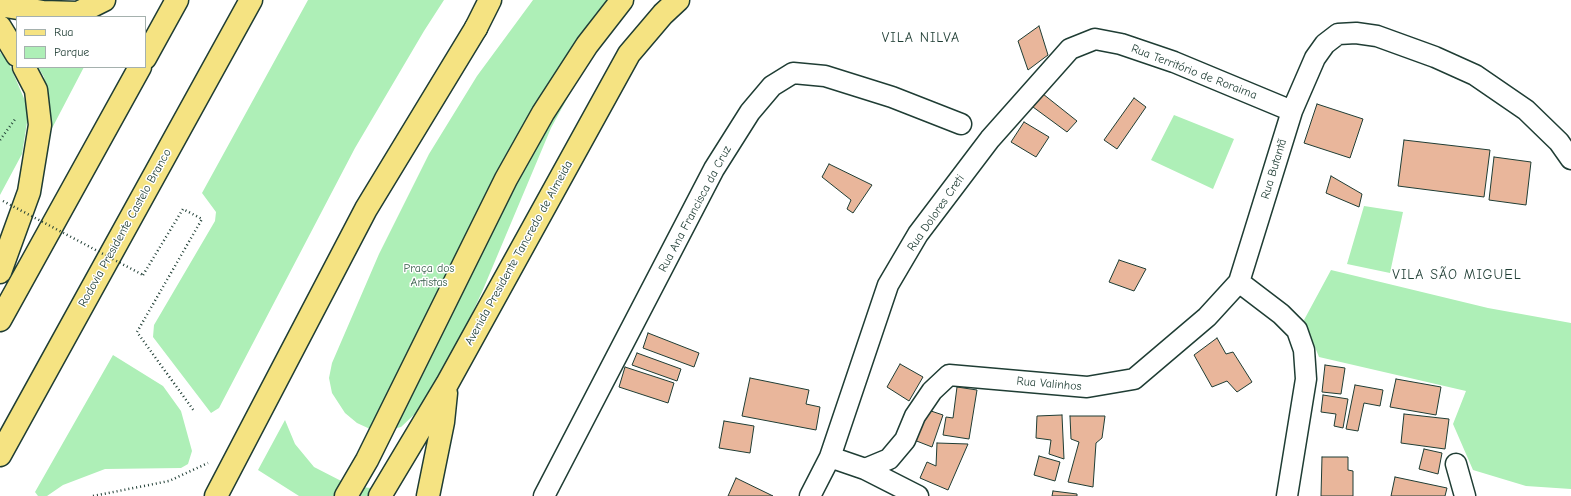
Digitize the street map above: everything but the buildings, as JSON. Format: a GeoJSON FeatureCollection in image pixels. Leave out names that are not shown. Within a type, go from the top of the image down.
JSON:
{"type":"FeatureCollection","features":[{"type":"Feature","properties":{"kind":"main road"},"geometry":{"type":"LineString","coordinates":[[0,5],[43,12],[78,13],[104,0]]}},
{"type":"Feature","properties":{"kind":"main road"},"geometry":{"type":"LineString","coordinates":[[146,56],[177,0]]}},
{"type":"Feature","properties":{"kind":"main road","name":"Rodovia Presidente Castelo Branco"},"geometry":{"type":"LineString","coordinates":[[0,455],[251,0]]}},
{"type":"Feature","properties":{"kind":"main road"},"geometry":{"type":"LineString","coordinates":[[216,496],[366,209],[476,28],[490,0]]}},
{"type":"Feature","properties":{"kind":"main road"},"geometry":{"type":"LineString","coordinates":[[346,496],[367,460],[506,179],[543,113],[587,45],[622,0]]}},
{"type":"Feature","properties":{"kind":"main road","name":"Avenida Presidente Tancredo de Almeida"},"geometry":{"type":"LineString","coordinates":[[380,496],[447,384],[629,54],[670,7]]}},
{"type":"Feature","properties":{"kind":"main road"},"geometry":{"type":"LineString","coordinates":[[0,27],[16,53]]}},
{"type":"Feature","properties":{"kind":"main road"},"geometry":{"type":"LineString","coordinates":[[0,272],[29,192],[40,125],[36,90],[25,68]]}},
{"type":"Feature","properties":{"kind":"main road"},"geometry":{"type":"LineString","coordinates":[[0,320],[139,68]]}},
{"type":"Feature","properties":{"kind":"main road"},"geometry":{"type":"LineString","coordinates":[[428,496],[443,422],[447,384]]}},
{"type":"Feature","properties":{"kind":"street","name":"Rua Butantã"},"geometry":{"type":"LineString","coordinates":[[1239,282],[1292,110],[1315,58],[1325,44],[1338,34],[1356,33],[1377,36],[1435,56],[1475,75],[1526,110],[1559,142],[1571,159]]}},
{"type":"Feature","properties":{"kind":"street","name":"Rua Território de Roraima"},"geometry":{"type":"LineString","coordinates":[[1095,39],[1121,44],[1174,62],[1292,110]]}},
{"type":"Feature","properties":{"kind":"street","name":"Rua Dolores Creti"},"geometry":{"type":"LineString","coordinates":[[810,496],[830,457],[888,285],[918,234],[990,139],[1070,49],[1095,39]]}},
{"type":"Feature","properties":{"kind":"street","name":"Rua Ana Francisca da Cruz"},"geometry":{"type":"LineString","coordinates":[[544,496],[714,169],[750,112],[772,86],[793,73],[825,76],[885,95],[961,124]]}},
{"type":"Feature","properties":{"kind":"street"},"geometry":{"type":"LineString","coordinates":[[1239,282],[1280,314],[1297,330],[1304,350],[1306,379],[1287,496]]}},
{"type":"Feature","properties":{"kind":"street","name":"Rua Valinhos"},"geometry":{"type":"LineString","coordinates":[[865,469],[889,459],[905,440],[915,416],[932,391],[949,375],[1086,388],[1134,379],[1207,317],[1239,282]]}},
{"type":"Feature","properties":{"kind":"street"},"geometry":{"type":"LineString","coordinates":[[830,457],[865,469],[918,496]]}},
{"type":"Feature","properties":{"kind":"street"},"geometry":{"type":"LineString","coordinates":[[1456,464],[1465,496]]}},
{"type":"Feature","properties":{"kind":"path"},"geometry":{"type":"LineString","coordinates":[[3,201],[143,275],[183,209],[202,219],[137,332],[194,411]]}},
{"type":"Feature","properties":{"kind":"path"},"geometry":{"type":"LineString","coordinates":[[93,496],[169,481],[214,460]]}},
{"type":"Feature","properties":{"kind":"green space"},"geometry":{"type":"Polygon","coordinates":[[[308,0],[444,0],[355,148],[219,408],[211,413],[153,337],[154,325],[215,221],[216,212],[202,193],[308,0]]]}},
{"type":"Feature","properties":{"kind":"green space","name":"Praça dos Artistas"},"geometry":{"type":"Polygon","coordinates":[[[533,0],[634,0],[586,64],[551,128],[482,292],[455,350],[420,409],[401,427],[389,430],[370,429],[357,423],[345,413],[332,393],[329,378],[332,363],[379,254],[429,154],[477,76],[533,0]]]}},
{"type":"Feature","properties":{"kind":"green space"},"geometry":{"type":"Polygon","coordinates":[[[0,52],[8,61],[29,110],[22,154],[0,195],[0,52]]]}},
{"type":"Feature","properties":{"kind":"green space"},"geometry":{"type":"Polygon","coordinates":[[[39,68],[83,68],[49,134],[48,102],[44,77],[39,68]]]}},
{"type":"Feature","properties":{"kind":"green space"},"geometry":{"type":"Polygon","coordinates":[[[1174,115],[1234,139],[1213,189],[1151,160],[1174,115]]]}},
{"type":"Feature","properties":{"kind":"green space"},"geometry":{"type":"Polygon","coordinates":[[[1364,206],[1403,212],[1390,273],[1347,264],[1364,206]]]}},
{"type":"Feature","properties":{"kind":"green space"},"geometry":{"type":"Polygon","coordinates":[[[1331,270],[1488,308],[1571,323],[1571,489],[1526,486],[1473,470],[1453,424],[1466,391],[1319,357],[1304,320],[1331,270]]]}},
{"type":"Feature","properties":{"kind":"green space"},"geometry":{"type":"Polygon","coordinates":[[[113,355],[163,386],[181,411],[192,451],[188,464],[181,468],[105,469],[63,485],[47,496],[38,496],[35,492],[113,355]]]}},
{"type":"Feature","properties":{"kind":"green space"},"geometry":{"type":"Polygon","coordinates":[[[285,420],[295,444],[314,467],[351,486],[381,489],[377,496],[299,496],[258,470],[285,420]]]}},
{"type":"Feature","properties":{"kind":"district","name":"VILA NILVA"},"geometry":{"type":"Point","coordinates":[921,38]}},
{"type":"Feature","properties":{"kind":"district","name":"VILA SÃO MIGUEL"},"geometry":{"type":"Point","coordinates":[1457,275]}}]}
